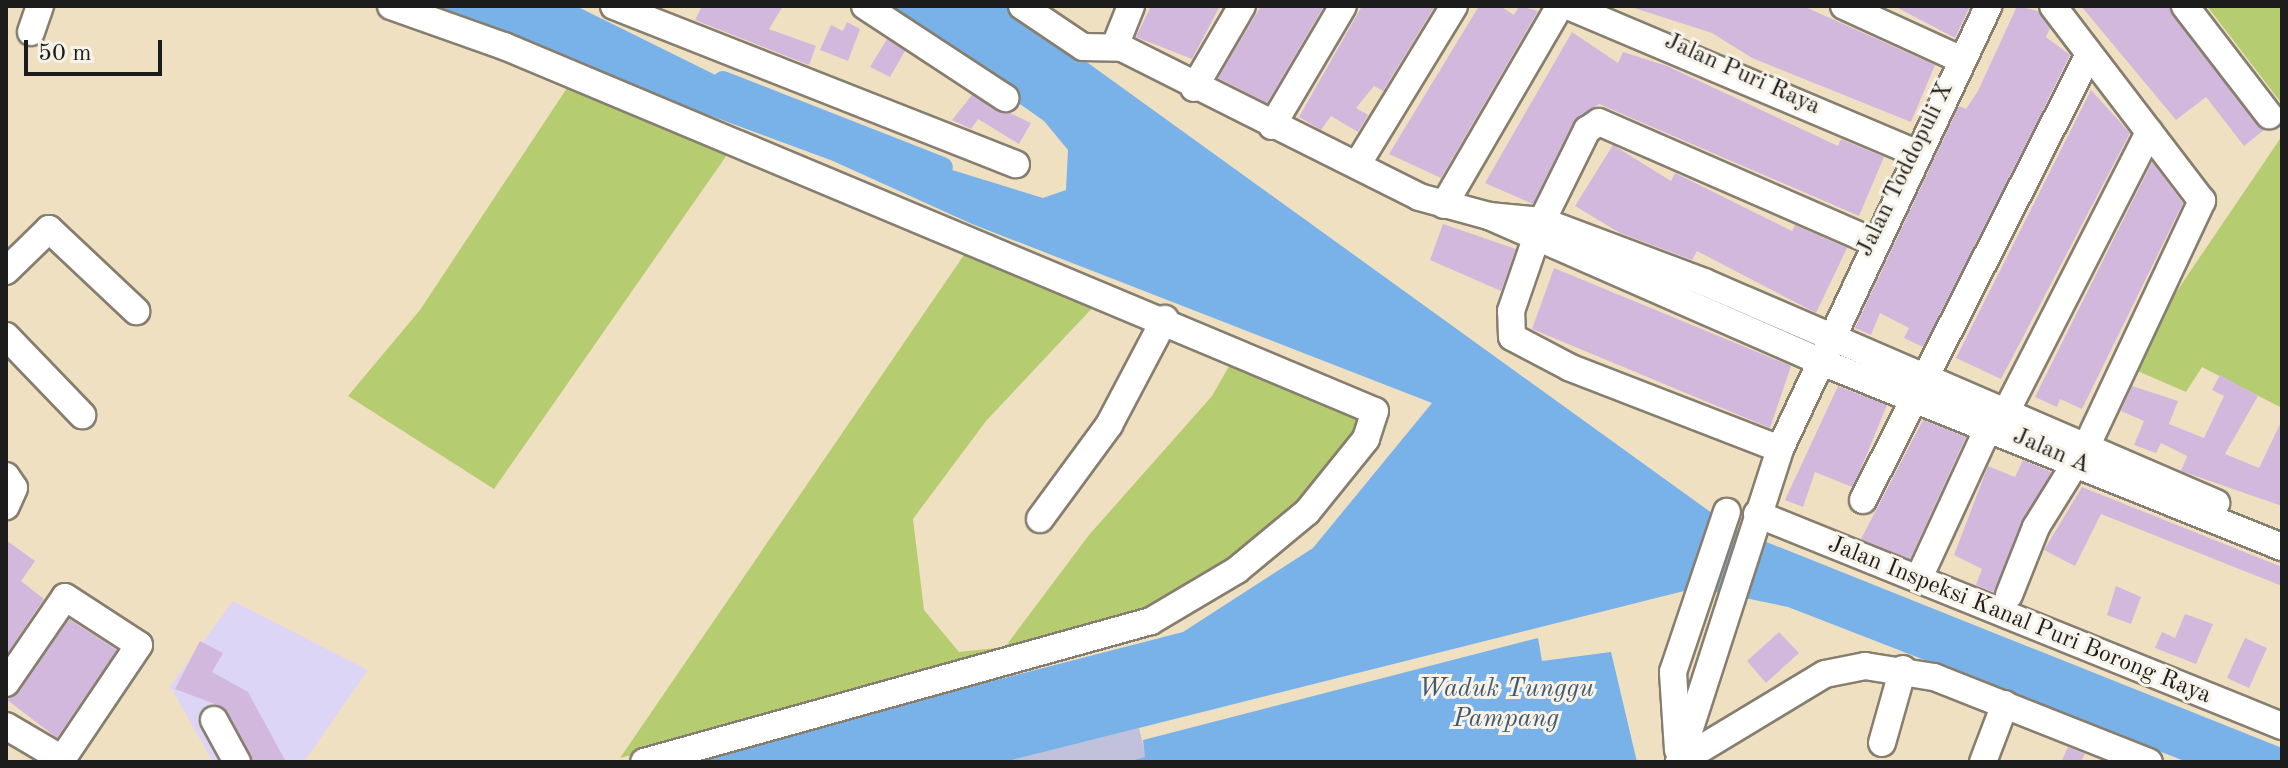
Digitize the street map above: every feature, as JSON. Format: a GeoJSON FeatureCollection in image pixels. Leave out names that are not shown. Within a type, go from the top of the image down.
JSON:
{"type":"FeatureCollection","features":[{"type":"Feature","properties":{"kind":"street"},"geometry":{"type":"LineString","coordinates":[[31,32],[40,6]]}},
{"type":"Feature","properties":{"kind":"street"},"geometry":{"type":"LineString","coordinates":[[391,6],[1165,319],[1375,411],[1366,439],[1307,512],[1237,570],[1151,621],[644,762]]}},
{"type":"Feature","properties":{"kind":"street"},"geometry":{"type":"LineString","coordinates":[[614,6],[1016,164]]}},
{"type":"Feature","properties":{"kind":"street"},"geometry":{"type":"LineString","coordinates":[[865,6],[1005,98]]}},
{"type":"Feature","properties":{"kind":"street"},"geometry":{"type":"LineString","coordinates":[[1022,6],[1083,47],[1115,46],[1272,126],[1444,205],[1538,231],[1796,336]]}},
{"type":"Feature","properties":{"kind":"street"},"geometry":{"type":"LineString","coordinates":[[1115,46],[1131,6]]}},
{"type":"Feature","properties":{"kind":"street"},"geometry":{"type":"LineString","coordinates":[[1194,88],[1242,6]]}},
{"type":"Feature","properties":{"kind":"street"},"geometry":{"type":"LineString","coordinates":[[1272,126],[1343,6]]}},
{"type":"Feature","properties":{"kind":"street"},"geometry":{"type":"LineString","coordinates":[[1357,165],[1454,6]]}},
{"type":"Feature","properties":{"kind":"street"},"geometry":{"type":"LineString","coordinates":[[1444,205],[1560,6]]}},
{"type":"Feature","properties":{"kind":"street","name":"Jalan Puri Raya"},"geometry":{"type":"LineString","coordinates":[[1568,6],[1913,152]]}},
{"type":"Feature","properties":{"kind":"street"},"geometry":{"type":"LineString","coordinates":[[1844,6],[1960,59]]}},
{"type":"Feature","properties":{"kind":"street","name":"Jalan Toddopuli X"},"geometry":{"type":"LineString","coordinates":[[1679,762],[1725,602],[1780,449],[1913,152],[1988,6]]}},
{"type":"Feature","properties":{"kind":"street"},"geometry":{"type":"LineString","coordinates":[[2009,595],[2036,527],[2081,452],[2200,211],[2197,188],[2149,132],[2053,6]]}},
{"type":"Feature","properties":{"kind":"street"},"geometry":{"type":"LineString","coordinates":[[2185,6],[2269,115]]}},
{"type":"Feature","properties":{"kind":"street"},"geometry":{"type":"LineString","coordinates":[[1863,500],[2089,55]]}},
{"type":"Feature","properties":{"kind":"street"},"geometry":{"type":"LineString","coordinates":[[1780,449],[1521,345],[1510,324],[1538,231],[1587,130],[1599,122],[1872,241]]}},
{"type":"Feature","properties":{"kind":"street"},"geometry":{"type":"LineString","coordinates":[[1923,569],[1999,412],[2149,132]]}},
{"type":"Feature","properties":{"kind":"street"},"geometry":{"type":"LineString","coordinates":[[6,271],[49,229],[136,311]]}},
{"type":"Feature","properties":{"kind":"street"},"geometry":{"type":"LineString","coordinates":[[1040,519],[1109,425],[1165,319]]}},
{"type":"Feature","properties":{"kind":"street","name":"Jalan A"},"geometry":{"type":"LineString","coordinates":[[1796,336],[1829,335],[1929,375],[2081,452],[2282,547]]}},
{"type":"Feature","properties":{"kind":"street"},"geometry":{"type":"LineString","coordinates":[[6,336],[82,415]]}},
{"type":"Feature","properties":{"kind":"street","name":"Jalan A"},"geometry":{"type":"LineString","coordinates":[[1796,336],[1819,361],[1914,397],[1999,412]]}},
{"type":"Feature","properties":{"kind":"street","name":"Jalan A"},"geometry":{"type":"LineString","coordinates":[[2081,452],[2282,531]]}},
{"type":"Feature","properties":{"kind":"street"},"geometry":{"type":"LineString","coordinates":[[6,476],[14,488],[6,506]]}},
{"type":"Feature","properties":{"kind":"street"},"geometry":{"type":"LineString","coordinates":[[1727,512],[1673,672],[1679,762],[1825,674],[1903,669],[2005,704],[2149,762]]}},
{"type":"Feature","properties":{"kind":"street","name":"Jalan Inspeksi Kanal Puri Borong Raya"},"geometry":{"type":"LineString","coordinates":[[1756,518],[2282,726]]}},
{"type":"Feature","properties":{"kind":"street"},"geometry":{"type":"LineString","coordinates":[[6,683],[65,597],[139,645],[62,759],[6,726]]}},
{"type":"Feature","properties":{"kind":"street"},"geometry":{"type":"LineString","coordinates":[[1882,743],[1903,669]]}},
{"type":"Feature","properties":{"kind":"street"},"geometry":{"type":"LineString","coordinates":[[1983,762],[2005,704]]}},
{"type":"Feature","properties":{"kind":"street"},"geometry":{"type":"LineString","coordinates":[[214,720],[237,762]]}},
{"type":"Feature","properties":{"kind":"shaded area"},"geometry":{"type":"Polygon","coordinates":[[[233,601],[368,670],[304,762],[213,762],[170,686],[233,601]]]}},
{"type":"Feature","properties":{"kind":"shaded area"},"geometry":{"type":"Polygon","coordinates":[[[1139,728],[1146,757],[1127,762],[1004,762],[1139,728]]]}},
{"type":"Feature","properties":{"kind":"green space"},"geometry":{"type":"Polygon","coordinates":[[[2207,6],[2282,6],[2282,104],[2207,6]]]}},
{"type":"Feature","properties":{"kind":"green space"},"geometry":{"type":"Polygon","coordinates":[[[573,79],[729,152],[494,489],[348,396],[420,310],[573,79]]]}},
{"type":"Feature","properties":{"kind":"green space"},"geometry":{"type":"Polygon","coordinates":[[[2282,136],[2282,408],[2202,367],[2186,392],[2126,366],[2282,136]]]}},
{"type":"Feature","properties":{"kind":"green space"},"geometry":{"type":"Polygon","coordinates":[[[966,252],[1097,303],[986,421],[913,519],[924,610],[959,652],[1005,647],[1089,535],[1212,396],[1232,361],[1366,417],[1362,442],[1226,573],[1127,621],[620,758],[966,252]]]}},
{"type":"Feature","properties":{"kind":"water"},"geometry":{"type":"Polygon","coordinates":[[[413,6],[576,6],[835,134],[1043,198],[1066,190],[1068,150],[1044,121],[881,6],[1009,6],[1734,529],[2282,748],[2282,762],[2187,762],[1788,607],[1696,588],[1004,762],[679,762],[1183,632],[1313,548],[1432,403],[972,224],[833,161],[413,6]]]}},
{"type":"Feature","properties":{"kind":"water","name":"Waduk Tunggu Pampang"},"geometry":{"type":"Polygon","coordinates":[[[1538,638],[1542,661],[1611,652],[1637,762],[1127,762],[1145,757],[1143,740],[1538,638]]]}},
{"type":"Feature","properties":{"kind":"building"},"geometry":{"type":"Polygon","coordinates":[[[702,6],[783,6],[769,29],[816,46],[809,65],[695,20],[702,6]]]}},
{"type":"Feature","properties":{"kind":"building"},"geometry":{"type":"Polygon","coordinates":[[[1151,6],[1220,6],[1192,59],[1136,37],[1151,6]]]}},
{"type":"Feature","properties":{"kind":"building"},"geometry":{"type":"Polygon","coordinates":[[[1261,6],[1324,6],[1267,103],[1218,78],[1261,6]]]}},
{"type":"Feature","properties":{"kind":"building"},"geometry":{"type":"Polygon","coordinates":[[[1362,6],[1435,6],[1383,91],[1374,86],[1356,108],[1368,115],[1358,132],[1331,116],[1321,130],[1299,117],[1362,6]]]}},
{"type":"Feature","properties":{"kind":"building"},"geometry":{"type":"Polygon","coordinates":[[[1479,6],[1500,6],[1514,15],[1519,6],[1538,11],[1441,178],[1389,154],[1479,6]]]}},
{"type":"Feature","properties":{"kind":"building"},"geometry":{"type":"Polygon","coordinates":[[[1628,6],[1803,6],[1935,65],[1911,122],[1752,58],[1712,33],[1628,6]]]}},
{"type":"Feature","properties":{"kind":"building"},"geometry":{"type":"Polygon","coordinates":[[[1894,6],[1970,6],[1955,38],[1894,6]]]}},
{"type":"Feature","properties":{"kind":"building"},"geometry":{"type":"Polygon","coordinates":[[[2017,6],[2038,11],[2050,28],[2046,37],[2070,55],[2034,128],[1923,347],[1904,338],[1909,328],[1880,313],[1871,335],[1855,328],[1959,106],[1966,109],[1978,91],[2017,6]]]}},
{"type":"Feature","properties":{"kind":"building"},"geometry":{"type":"Polygon","coordinates":[[[2081,6],[2168,6],[2264,130],[2244,146],[2206,97],[2176,120],[2081,6]]]}},
{"type":"Feature","properties":{"kind":"building"},"geometry":{"type":"Polygon","coordinates":[[[847,22],[860,29],[848,61],[820,50],[831,25],[843,31],[847,22]]]}},
{"type":"Feature","properties":{"kind":"building"},"geometry":{"type":"Polygon","coordinates":[[[1572,32],[1618,63],[1623,52],[1667,66],[1838,146],[1841,139],[1884,157],[1859,216],[1599,104],[1573,123],[1533,204],[1485,183],[1572,32]]]}},
{"type":"Feature","properties":{"kind":"building"},"geometry":{"type":"Polygon","coordinates":[[[887,39],[905,51],[890,77],[870,67],[887,39]]]}},
{"type":"Feature","properties":{"kind":"building"},"geometry":{"type":"Polygon","coordinates":[[[2091,90],[2130,133],[2001,379],[1956,358],[2091,90]]]}},
{"type":"Feature","properties":{"kind":"building"},"geometry":{"type":"Polygon","coordinates":[[[972,95],[1031,123],[1019,144],[978,119],[971,129],[952,120],[972,95]]]}},
{"type":"Feature","properties":{"kind":"building"},"geometry":{"type":"Polygon","coordinates":[[[1613,145],[1671,181],[1675,173],[1792,231],[1795,225],[1847,248],[1816,313],[1697,251],[1692,260],[1620,233],[1575,206],[1613,145]]]}},
{"type":"Feature","properties":{"kind":"building"},"geometry":{"type":"Polygon","coordinates":[[[2152,162],[2183,203],[2082,409],[2060,399],[2057,407],[2035,397],[2152,162]]]}},
{"type":"Feature","properties":{"kind":"building"},"geometry":{"type":"Polygon","coordinates":[[[1443,224],[1516,249],[1501,291],[1430,260],[1443,224]]]}},
{"type":"Feature","properties":{"kind":"building"},"geometry":{"type":"Polygon","coordinates":[[[1554,268],[1791,366],[1770,428],[1532,329],[1554,268]]]}},
{"type":"Feature","properties":{"kind":"building"},"geometry":{"type":"Polygon","coordinates":[[[2220,375],[2258,396],[2225,454],[2259,468],[2282,420],[2282,506],[2181,471],[2187,456],[2161,443],[2156,453],[2134,445],[2144,421],[2121,411],[2132,386],[2178,401],[2169,424],[2204,438],[2224,396],[2212,390],[2220,375]]]}},
{"type":"Feature","properties":{"kind":"building"},"geometry":{"type":"Polygon","coordinates":[[[1838,386],[1887,405],[1852,487],[1815,472],[1803,507],[1785,500],[1838,386]]]}},
{"type":"Feature","properties":{"kind":"building"},"geometry":{"type":"Polygon","coordinates":[[[1923,420],[1966,437],[1910,559],[1861,539],[1923,420]]]}},
{"type":"Feature","properties":{"kind":"building"},"geometry":{"type":"Polygon","coordinates":[[[2023,460],[2051,472],[1993,592],[1976,585],[1982,569],[1954,555],[1988,466],[2015,477],[2023,460]]]}},
{"type":"Feature","properties":{"kind":"building"},"geometry":{"type":"Polygon","coordinates":[[[2082,487],[2282,567],[2282,586],[2101,514],[2075,566],[2044,550],[2082,487]]]}},
{"type":"Feature","properties":{"kind":"building"},"geometry":{"type":"Polygon","coordinates":[[[6,540],[35,561],[21,581],[44,599],[6,655],[6,540]]]}},
{"type":"Feature","properties":{"kind":"building"},"geometry":{"type":"Polygon","coordinates":[[[2116,586],[2141,597],[2131,624],[2107,615],[2116,586]]]}},
{"type":"Feature","properties":{"kind":"building"},"geometry":{"type":"Polygon","coordinates":[[[2185,614],[2213,624],[2196,664],[2155,648],[2162,632],[2175,638],[2185,614]]]}},
{"type":"Feature","properties":{"kind":"building"},"geometry":{"type":"Polygon","coordinates":[[[69,619],[117,650],[57,738],[6,699],[19,692],[69,619]]]}},
{"type":"Feature","properties":{"kind":"building"},"geometry":{"type":"Polygon","coordinates":[[[1779,632],[1799,653],[1766,683],[1747,661],[1779,632]]]}},
{"type":"Feature","properties":{"kind":"building"},"geometry":{"type":"Polygon","coordinates":[[[2245,638],[2267,648],[2249,688],[2227,678],[2245,638]]]}},
{"type":"Feature","properties":{"kind":"building"},"geometry":{"type":"Polygon","coordinates":[[[200,641],[223,653],[212,672],[248,692],[286,762],[253,762],[223,707],[175,689],[200,641]]]}},
{"type":"Feature","properties":{"kind":"building"},"geometry":{"type":"Polygon","coordinates":[[[2068,747],[2085,754],[2081,762],[2061,762],[2068,747]]]}},
{"type":"Feature","properties":{"kind":"waterway"},"geometry":{"type":"LineString","coordinates":[[723,81],[943,167]]}}]}
